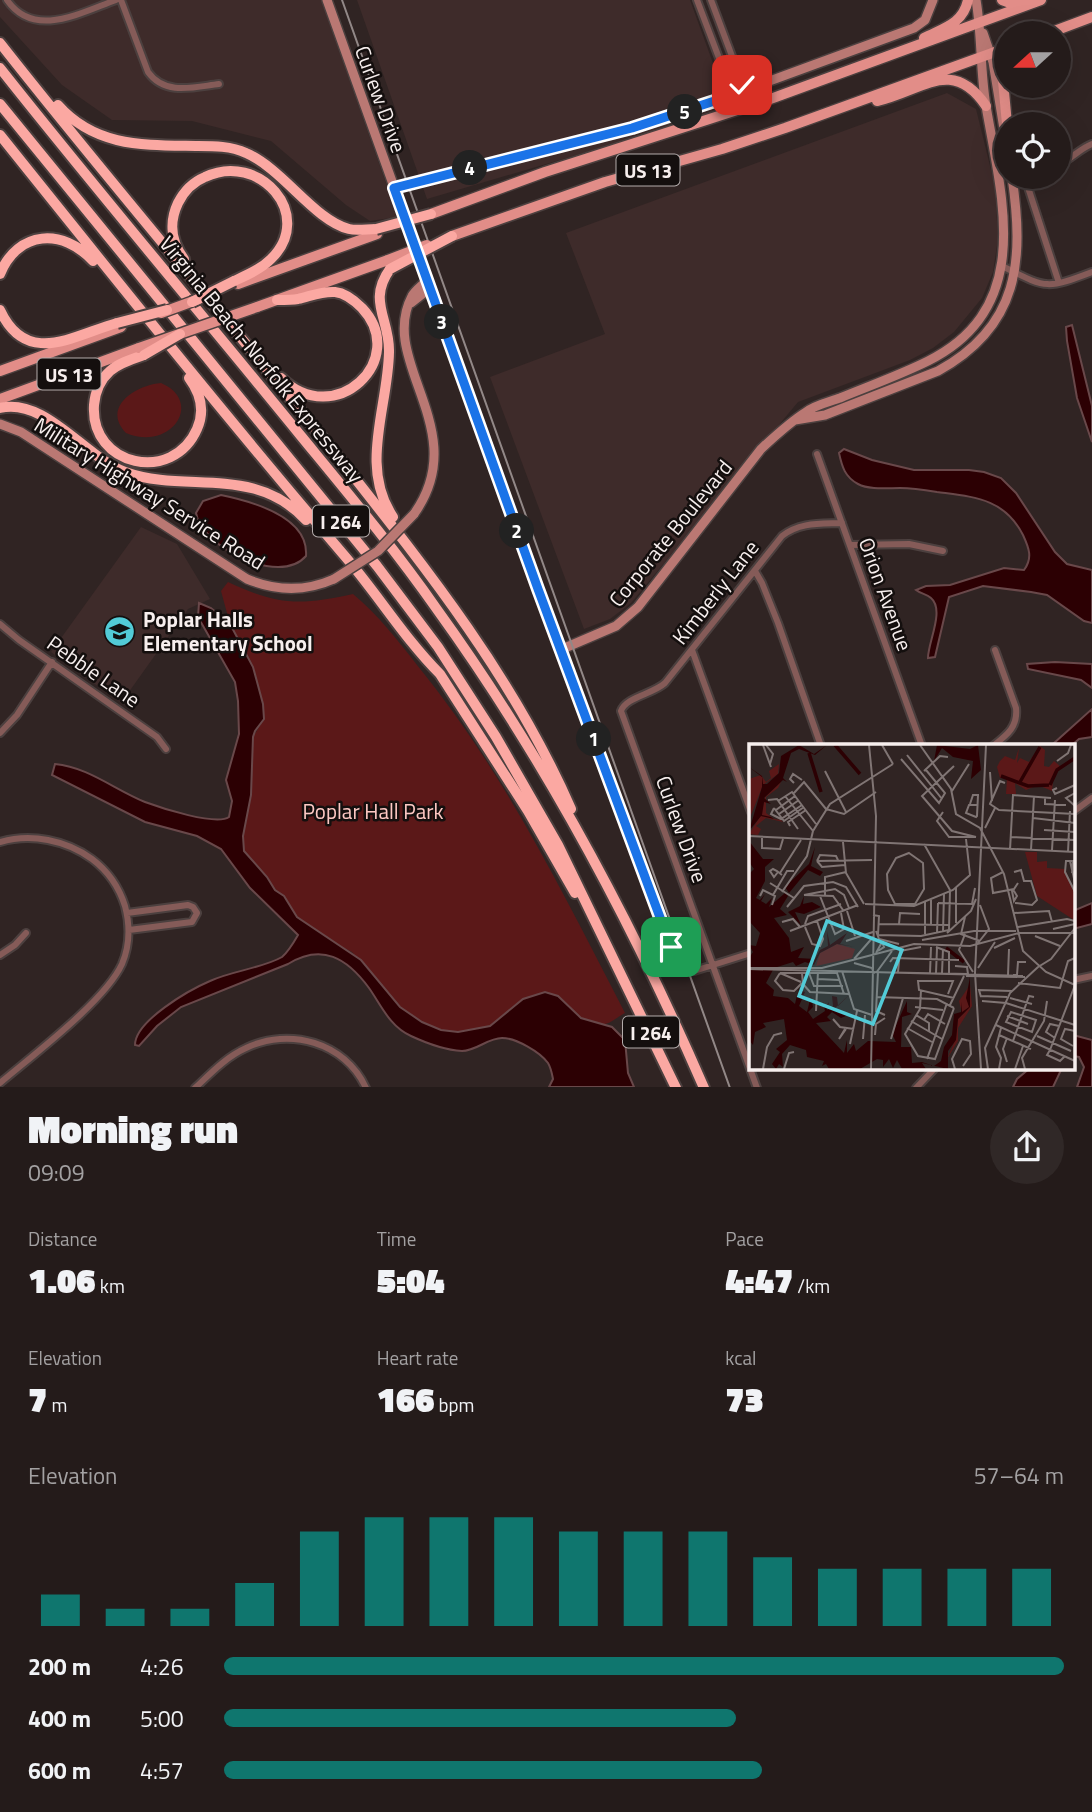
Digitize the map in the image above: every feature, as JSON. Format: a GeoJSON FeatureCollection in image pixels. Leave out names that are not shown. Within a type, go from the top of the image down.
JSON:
{"type":"FeatureCollection","features":[{"type":"Feature","properties":{"kind":"highway"},"geometry":{"type":"LineString","coordinates":[[0,43],[248,346],[451,601],[509,693],[562,789],[593,860]]}},
{"type":"Feature","properties":{"kind":"highway"},"geometry":{"type":"LineString","coordinates":[[14,61],[64,111],[88,129],[105,137],[136,144],[218,146],[244,152],[270,166],[336,224],[351,230],[377,231],[431,214]]}},
{"type":"Feature","properties":{"kind":"highway","name":"Virginia Beach-Norfolk Expressway"},"geometry":{"type":"LineString","coordinates":[[0,68],[320,459],[429,598],[505,709],[593,860],[650,971],[704,1087]]}},
{"type":"Feature","properties":{"kind":"highway","name":"Virginia Beach-Norfolk Expressway"},"geometry":{"type":"LineString","coordinates":[[0,104],[360,545],[415,616],[467,691],[538,809],[624,977],[676,1087]]}},
{"type":"Feature","properties":{"kind":"highway"},"geometry":{"type":"LineString","coordinates":[[0,135],[346,557],[422,657],[440,674],[528,811],[624,977]]}},
{"type":"Feature","properties":{"kind":"highway"},"geometry":{"type":"LineString","coordinates":[[191,302],[236,283],[251,274],[271,259],[283,241],[286,221],[282,202],[268,183],[250,173],[232,170],[212,173],[195,183],[180,199],[172,224],[176,247],[218,310]]}},
{"type":"Feature","properties":{"kind":"highway"},"geometry":{"type":"LineString","coordinates":[[425,567],[388,510],[377,472],[377,445],[389,355],[387,333],[379,308],[379,295],[389,264],[457,234]]}},
{"type":"Feature","properties":{"kind":"highway"},"geometry":{"type":"LineString","coordinates":[[0,274],[10,256],[24,245],[46,238],[64,240],[85,252],[134,301]]}},
{"type":"Feature","properties":{"kind":"highway"},"geometry":{"type":"LineString","coordinates":[[248,346],[289,387],[309,395],[326,398],[344,394],[367,375],[375,357],[376,338],[371,321],[360,305],[336,292],[277,300]]}},
{"type":"Feature","properties":{"kind":"highway"},"geometry":{"type":"LineString","coordinates":[[0,310],[13,330],[31,341],[56,344],[167,310]]}},
{"type":"Feature","properties":{"kind":"highway"},"geometry":{"type":"LineString","coordinates":[[157,329],[195,386],[201,413],[196,432],[185,447],[167,459],[150,463],[132,460],[110,448],[99,433],[94,415],[97,393],[104,377],[119,365],[141,351],[180,334]]}},
{"type":"Feature","properties":{"kind":"highway"},"geometry":{"type":"LineString","coordinates":[[0,408],[12,406],[33,411],[115,467],[134,475],[232,483],[272,495],[298,511],[346,557]]}},
{"type":"Feature","properties":{"kind":"main road"},"geometry":{"type":"LineString","coordinates":[[889,55],[954,24],[963,13],[968,0]]}},
{"type":"Feature","properties":{"kind":"main road"},"geometry":{"type":"LineString","coordinates":[[1002,0],[1010,3],[1023,0]]}},
{"type":"Feature","properties":{"kind":"main road","name":"US 13"},"geometry":{"type":"LineString","coordinates":[[431,214],[545,172],[762,102],[1041,0]]}},
{"type":"Feature","properties":{"kind":"main road"},"geometry":{"type":"LineString","coordinates":[[1071,25],[1092,18]]}},
{"type":"Feature","properties":{"kind":"main road"},"geometry":{"type":"LineString","coordinates":[[1071,26],[1078,23]]}},
{"type":"Feature","properties":{"kind":"main road","name":"US 13"},"geometry":{"type":"LineString","coordinates":[[457,234],[605,182],[722,149],[835,111],[994,53]]}},
{"type":"Feature","properties":{"kind":"main road"},"geometry":{"type":"LineString","coordinates":[[835,111],[890,98],[948,78],[971,86],[986,106]]}},
{"type":"Feature","properties":{"kind":"main road"},"geometry":{"type":"LineString","coordinates":[[236,283],[377,231]]}},
{"type":"Feature","properties":{"kind":"main road"},"geometry":{"type":"LineString","coordinates":[[180,334],[389,264]]}},
{"type":"Feature","properties":{"kind":"main road"},"geometry":{"type":"LineString","coordinates":[[167,310],[191,302]]}},
{"type":"Feature","properties":{"kind":"main road","name":"US 13"},"geometry":{"type":"LineString","coordinates":[[0,371],[119,325]]}},
{"type":"Feature","properties":{"kind":"main road","name":"US 13"},"geometry":{"type":"LineString","coordinates":[[0,399],[141,351]]}},
{"type":"Feature","properties":{"kind":"street"},"geometry":{"type":"LineString","coordinates":[[7,0],[22,16],[38,22],[47,22],[118,0],[148,72],[160,85],[174,89],[219,84]]}},
{"type":"Feature","properties":{"kind":"street","name":"Curlew Drive"},"geometry":{"type":"LineString","coordinates":[[327,0],[560,650],[675,957],[687,971],[713,966]]}},
{"type":"Feature","properties":{"kind":"street"},"geometry":{"type":"LineString","coordinates":[[697,0],[733,95]]}},
{"type":"Feature","properties":{"kind":"street"},"geometry":{"type":"LineString","coordinates":[[711,0],[745,91]]}},
{"type":"Feature","properties":{"kind":"street"},"geometry":{"type":"LineString","coordinates":[[394,188],[632,128],[745,91],[914,28],[925,20],[933,0]]}},
{"type":"Feature","properties":{"kind":"street","name":"Corporate Boulevard"},"geometry":{"type":"LineString","coordinates":[[976,0],[985,56],[999,112]]}},
{"type":"Feature","properties":{"kind":"street"},"geometry":{"type":"LineString","coordinates":[[712,39],[724,35]]}},
{"type":"Feature","properties":{"kind":"street","name":"Corporate Boulevard"},"geometry":{"type":"LineString","coordinates":[[560,650],[616,626],[638,607],[761,449],[807,410],[925,362],[968,334],[995,292],[1002,266],[1004,219],[986,106],[985,56]]}},
{"type":"Feature","properties":{"kind":"street"},"geometry":{"type":"LineString","coordinates":[[991,129],[994,139]]}},
{"type":"Feature","properties":{"kind":"street"},"geometry":{"type":"LineString","coordinates":[[1071,158],[1079,150],[1092,145]]}},
{"type":"Feature","properties":{"kind":"street","name":"Corporate Boulevard"},"geometry":{"type":"LineString","coordinates":[[795,420],[802,421],[825,415],[951,363],[980,340],[1006,300],[1015,272],[1018,232],[1014,189]]}},
{"type":"Feature","properties":{"kind":"street"},"geometry":{"type":"LineString","coordinates":[[1030,189],[1059,283]]}},
{"type":"Feature","properties":{"kind":"street"},"geometry":{"type":"LineString","coordinates":[[1002,266],[1045,286],[1092,272]]}},
{"type":"Feature","properties":{"kind":"street","name":"Military Highway Service Road"},"geometry":{"type":"LineString","coordinates":[[0,424],[20,432],[247,579],[283,589],[314,587],[334,579],[378,551],[414,514],[430,485],[435,450],[432,428],[408,349],[405,321],[412,296],[429,284]]}},
{"type":"Feature","properties":{"kind":"street","name":"Orion Avenue"},"geometry":{"type":"LineString","coordinates":[[817,454],[921,744]]}},
{"type":"Feature","properties":{"kind":"street","name":"Kimberly Lane"},"geometry":{"type":"LineString","coordinates":[[624,704],[658,689],[782,536],[806,524],[842,523]]}},
{"type":"Feature","properties":{"kind":"street"},"geometry":{"type":"LineString","coordinates":[[850,545],[909,544],[943,551]]}},
{"type":"Feature","properties":{"kind":"street"},"geometry":{"type":"LineString","coordinates":[[755,571],[778,623],[820,744]]}},
{"type":"Feature","properties":{"kind":"street","name":"Pebble Lane"},"geometry":{"type":"LineString","coordinates":[[0,624],[157,737],[166,749]]}},
{"type":"Feature","properties":{"kind":"street"},"geometry":{"type":"LineString","coordinates":[[692,650],[749,807]]}},
{"type":"Feature","properties":{"kind":"street"},"geometry":{"type":"LineString","coordinates":[[995,650],[1017,716],[1009,733],[995,744]]}},
{"type":"Feature","properties":{"kind":"street"},"geometry":{"type":"LineString","coordinates":[[0,733],[17,715],[52,662]]}},
{"type":"Feature","properties":{"kind":"street","name":"Curlew Drive"},"geometry":{"type":"LineString","coordinates":[[624,704],[622,717],[749,1062]]}},
{"type":"Feature","properties":{"kind":"street"},"geometry":{"type":"LineString","coordinates":[[1074,811],[1092,798]]}},
{"type":"Feature","properties":{"kind":"street"},"geometry":{"type":"LineString","coordinates":[[0,842],[33,838],[61,843],[75,849],[106,872],[119,890],[129,930],[129,942],[121,964],[106,987],[0,1083]]}},
{"type":"Feature","properties":{"kind":"street"},"geometry":{"type":"LineString","coordinates":[[127,914],[188,905],[197,913],[192,922],[129,930]]}},
{"type":"Feature","properties":{"kind":"street"},"geometry":{"type":"LineString","coordinates":[[0,955],[26,933]]}},
{"type":"Feature","properties":{"kind":"street"},"geometry":{"type":"LineString","coordinates":[[713,966],[749,954]]}},
{"type":"Feature","properties":{"kind":"street"},"geometry":{"type":"LineString","coordinates":[[1074,980],[1092,976]]}},
{"type":"Feature","properties":{"kind":"street"},"geometry":{"type":"LineString","coordinates":[[194,1087],[223,1061],[247,1047],[271,1040],[295,1038],[319,1044],[341,1056],[356,1071],[366,1087]]}},
{"type":"Feature","properties":{"kind":"street","name":"Curlew Drive"},"geometry":{"type":"LineString","coordinates":[[752,1070],[757,1087]]}},
{"type":"Feature","properties":{"kind":"street"},"geometry":{"type":"LineString","coordinates":[[916,1087],[934,1070]]}},
{"type":"Feature","properties":{"kind":"shaded area"},"geometry":{"type":"Polygon","coordinates":[[[0,0],[321,0],[398,217],[370,221],[346,205],[271,141],[192,121],[112,120],[62,85],[0,17],[0,0]]]}},
{"type":"Feature","properties":{"kind":"shaded area"},"geometry":{"type":"Polygon","coordinates":[[[357,0],[690,0],[730,110],[427,199],[357,0]]]}},
{"type":"Feature","properties":{"kind":"shaded area"},"geometry":{"type":"Polygon","coordinates":[[[947,93],[976,109],[994,182],[998,239],[993,272],[982,298],[954,332],[933,348],[910,360],[798,402],[631,603],[610,619],[584,629],[490,377],[605,334],[566,233],[947,93]]]}},
{"type":"Feature","properties":{"kind":"shaded area"},"geometry":{"type":"Polygon","coordinates":[[[1072,325],[1092,406],[1092,442],[1077,398],[1067,341],[1066,327],[1072,325]]]}},
{"type":"Feature","properties":{"kind":"shaded area"},"geometry":{"type":"Polygon","coordinates":[[[844,449],[872,460],[914,470],[969,470],[1001,478],[1016,493],[1055,552],[1067,564],[1092,570],[1092,623],[1084,621],[1047,595],[983,586],[949,597],[935,657],[928,658],[935,626],[935,603],[916,590],[926,586],[950,585],[1004,568],[1024,570],[1029,557],[1027,544],[1007,513],[987,502],[923,490],[873,488],[858,484],[847,475],[843,467],[839,453],[844,449]]]}},
{"type":"Feature","properties":{"kind":"shaded area"},"geometry":{"type":"Polygon","coordinates":[[[221,495],[261,506],[288,521],[298,530],[304,542],[306,556],[294,564],[278,567],[261,565],[226,549],[201,526],[196,513],[203,501],[221,495]]]}},
{"type":"Feature","properties":{"kind":"shaded area","name":"Poplar Halls Elementary School"},"geometry":{"type":"Polygon","coordinates":[[[141,527],[177,544],[210,599],[188,609],[121,703],[51,652],[141,527]]]}},
{"type":"Feature","properties":{"kind":"shaded area"},"geometry":{"type":"Polygon","coordinates":[[[199,603],[211,608],[230,624],[253,667],[263,704],[264,719],[253,737],[251,795],[243,836],[244,851],[275,890],[284,896],[297,917],[361,960],[400,1007],[422,1022],[441,1030],[458,1032],[490,1026],[523,999],[545,992],[558,996],[581,1018],[612,1027],[625,1040],[628,1073],[634,1087],[549,1087],[553,1079],[548,1063],[539,1054],[514,1040],[492,1040],[462,1051],[442,1048],[417,1039],[397,1027],[361,977],[343,962],[323,954],[300,958],[181,1007],[157,1026],[139,1046],[135,1045],[144,1026],[165,1007],[201,985],[282,957],[298,935],[250,888],[221,849],[197,836],[145,822],[52,775],[55,764],[67,766],[163,808],[201,818],[229,817],[232,801],[226,780],[239,734],[238,701],[235,682],[198,617],[199,603]]]}},
{"type":"Feature","properties":{"kind":"shaded area"},"geometry":{"type":"Polygon","coordinates":[[[1027,664],[1092,664],[1092,688],[1081,680],[1028,669],[1027,664]]]}},
{"type":"Feature","properties":{"kind":"shaded area"},"geometry":{"type":"Polygon","coordinates":[[[1092,709],[1092,737],[1079,739],[1073,744],[1053,744],[1092,709]]]}},
{"type":"Feature","properties":{"kind":"shaded area"},"geometry":{"type":"Polygon","coordinates":[[[1092,903],[1092,924],[1074,929],[1074,911],[1092,903]]]}},
{"type":"Feature","properties":{"kind":"shaded area"},"geometry":{"type":"Polygon","coordinates":[[[1074,1035],[1092,1040],[1092,1087],[1077,1087],[1084,1067],[1079,1057],[1074,1056],[1074,1035]]]}},
{"type":"Feature","properties":{"kind":"shaded area"},"geometry":{"type":"Polygon","coordinates":[[[1028,1070],[1061,1070],[1053,1087],[1013,1087],[1017,1079],[1028,1070]]]}},
{"type":"Feature","properties":{"kind":"green space"},"geometry":{"type":"Polygon","coordinates":[[[161,383],[174,391],[180,401],[181,412],[177,422],[157,436],[142,437],[126,433],[119,423],[119,406],[141,388],[161,383]]]}},
{"type":"Feature","properties":{"kind":"green space","name":"Poplar Hall Park"},"geometry":{"type":"Polygon","coordinates":[[[228,582],[261,595],[289,601],[303,602],[353,594],[379,619],[448,705],[504,790],[555,878],[625,1013],[607,1023],[598,1024],[578,1016],[558,996],[523,999],[490,1026],[458,1032],[441,1030],[422,1022],[400,1007],[352,952],[297,917],[284,896],[244,851],[243,836],[251,795],[253,737],[264,719],[253,667],[230,624],[221,591],[228,582]]]}},
{"type":"Feature","properties":{"kind":"tram line"},"geometry":{"type":"LineString","coordinates":[[342,0],[730,1087]]}},
{"type":"Feature","properties":{"kind":"place","name":"Poplar Halls Elementary School"},"geometry":{"type":"Point","coordinates":[120,631]}},
{"type":"Feature","properties":{"kind":"route"},"geometry":{"type":"LineString","coordinates":[[671,947],[538,589],[394,188],[666,118],[745,91],[742,85]]}}]}
